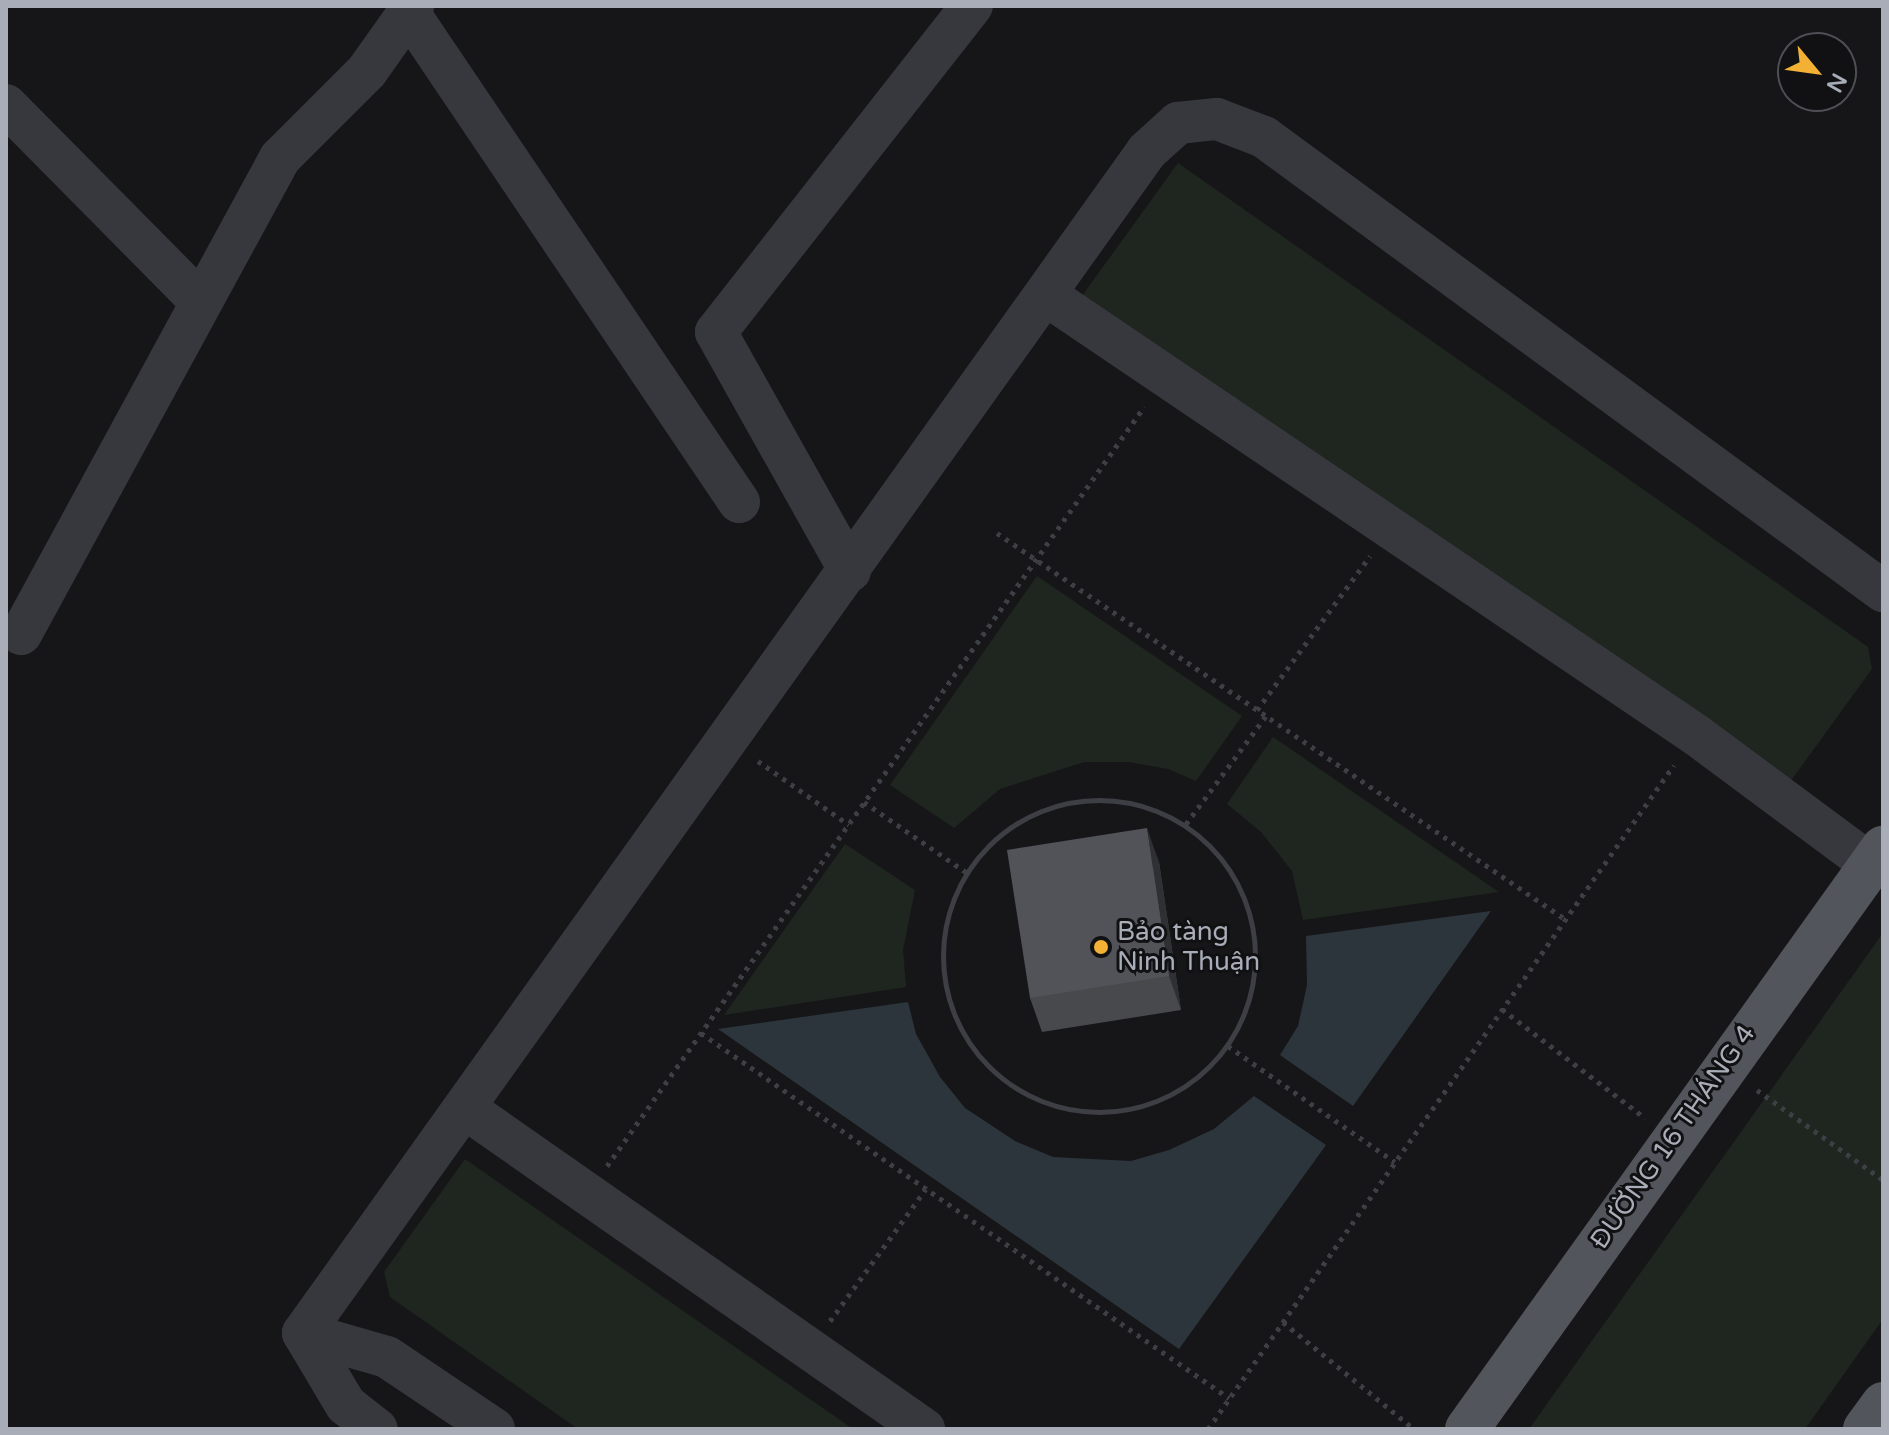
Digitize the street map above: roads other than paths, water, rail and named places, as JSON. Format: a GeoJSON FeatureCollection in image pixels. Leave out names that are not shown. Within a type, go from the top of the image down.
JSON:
{"type":"FeatureCollection","features":[{"type":"Feature","properties":{"kind":"main road","name":"ĐƯỜNG 16 THÁNG 4"},"geometry":{"type":"LineString","coordinates":[[1467,1429],[1671,1138],[1876,856]]}},
{"type":"Feature","properties":{"kind":"main road"},"geometry":{"type":"LineString","coordinates":[[1865,1429],[1883,1404]]}},
{"type":"Feature","properties":{"kind":"street"},"geometry":{"type":"LineString","coordinates":[[850,571],[716,332],[972,6]]}},
{"type":"Feature","properties":{"kind":"street"},"geometry":{"type":"LineString","coordinates":[[21,634],[280,158],[367,71],[411,9],[739,502]]}},
{"type":"Feature","properties":{"kind":"street"},"geometry":{"type":"LineString","coordinates":[[6,105],[200,301]]}},
{"type":"Feature","properties":{"kind":"street"},"geometry":{"type":"LineString","coordinates":[[303,1333],[466,1109],[1147,151],[1178,123],[1217,119],[1264,137],[1883,591]]}},
{"type":"Feature","properties":{"kind":"street"},"geometry":{"type":"LineString","coordinates":[[1046,295],[1876,856]]}},
{"type":"Feature","properties":{"kind":"street"},"geometry":{"type":"LineString","coordinates":[[466,1109],[924,1429]]}},
{"type":"Feature","properties":{"kind":"street"},"geometry":{"type":"LineString","coordinates":[[303,1333],[346,1405],[371,1427]]}},
{"type":"Feature","properties":{"kind":"street"},"geometry":{"type":"LineString","coordinates":[[303,1333],[387,1357],[494,1429]]}},
{"type":"Feature","properties":{"kind":"place","name":"Bảo tàng Ninh Thuận"},"geometry":{"type":"Point","coordinates":[1101,947]}}]}
